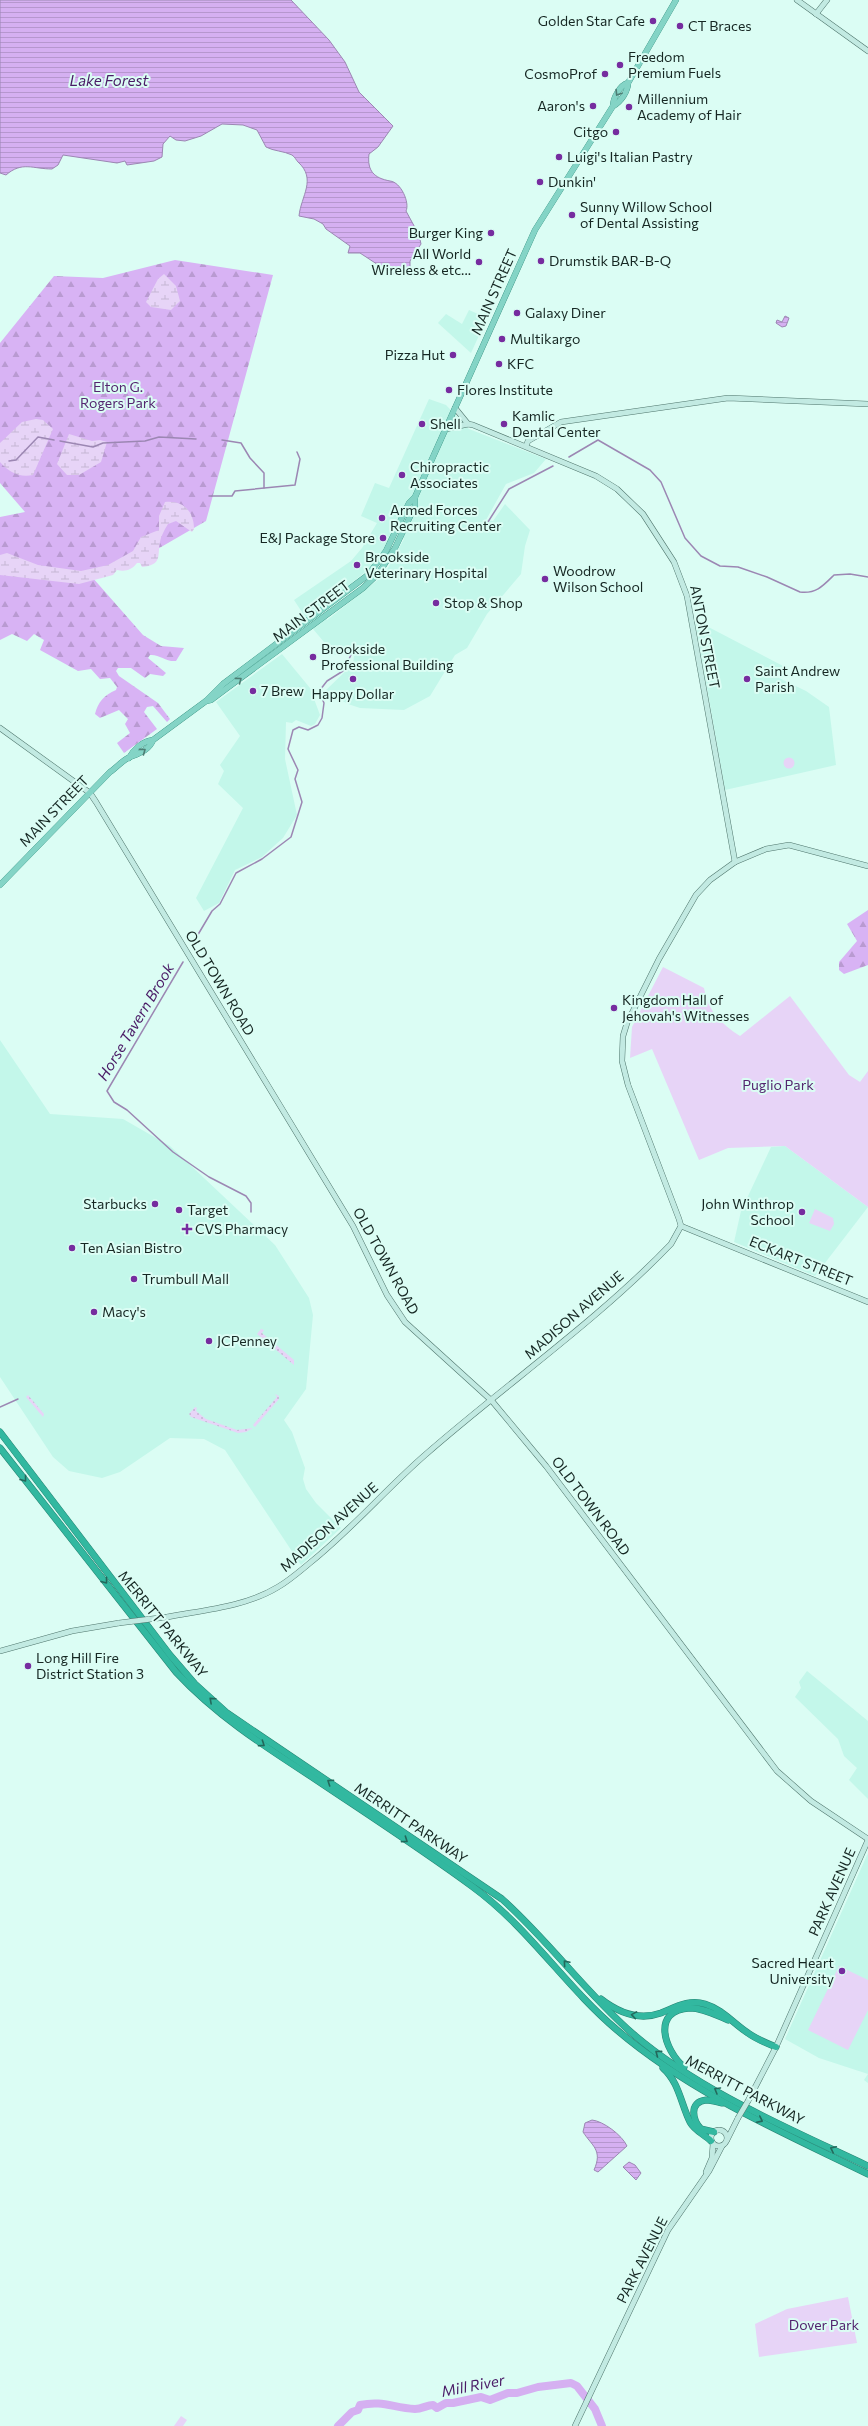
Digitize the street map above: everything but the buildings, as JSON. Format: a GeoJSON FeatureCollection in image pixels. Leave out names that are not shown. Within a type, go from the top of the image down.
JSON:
{"type":"FeatureCollection","features":[{"type":"Feature","properties":{"kind":"highway","name":"MERRITT PARKWAY"},"geometry":{"type":"LineString","coordinates":[[0,1432],[170,1655],[210,1698],[246,1726],[502,1899],[530,1925],[589,1990],[645,2043],[703,2082],[868,2166]]}},
{"type":"Feature","properties":{"kind":"highway","name":"MERRITT PARKWAY"},"geometry":{"type":"LineString","coordinates":[[0,1448],[176,1672],[207,1704],[246,1734],[482,1894],[524,1932],[583,1998],[642,2050],[728,2104],[868,2174]]}},
{"type":"Feature","properties":{"kind":"highway"},"geometry":{"type":"LineString","coordinates":[[589,1990],[615,2009],[626,2014],[648,2016],[677,2005],[698,2003],[715,2008],[749,2034],[776,2047]]}},
{"type":"Feature","properties":{"kind":"highway"},"geometry":{"type":"LineString","coordinates":[[703,2082],[680,2064],[670,2051],[664,2036],[667,2021],[678,2012],[690,2008],[705,2011],[734,2023]]}},
{"type":"Feature","properties":{"kind":"highway"},"geometry":{"type":"LineString","coordinates":[[642,2050],[668,2072],[694,2128],[712,2143]]}},
{"type":"Feature","properties":{"kind":"highway"},"geometry":{"type":"LineString","coordinates":[[714,2132],[705,2131],[696,2124],[694,2118],[695,2108],[702,2101],[707,2100],[728,2104]]}},
{"type":"Feature","properties":{"kind":"main road","name":"MAIN STREET"},"geometry":{"type":"LineString","coordinates":[[0,885],[104,778],[129,758],[142,752],[151,745],[153,740],[206,700],[223,684],[369,583],[389,560],[415,506],[415,498],[535,230],[613,106],[613,101],[623,84],[628,83],[676,0]]}},
{"type":"Feature","properties":{"kind":"main road"},"geometry":{"type":"LineString","coordinates":[[797,0],[868,51]]}},
{"type":"Feature","properties":{"kind":"main road"},"geometry":{"type":"LineString","coordinates":[[816,14],[827,0]]}},
{"type":"Feature","properties":{"kind":"main road"},"geometry":{"type":"LineString","coordinates":[[526,446],[528,441],[561,422],[728,398],[868,404]]}},
{"type":"Feature","properties":{"kind":"main road"},"geometry":{"type":"LineString","coordinates":[[446,429],[468,424],[455,408]]}},
{"type":"Feature","properties":{"kind":"main road","name":"ANTON STREET"},"geometry":{"type":"LineString","coordinates":[[468,424],[526,446],[606,482],[628,498],[642,514],[682,578],[687,596],[735,862]]}},
{"type":"Feature","properties":{"kind":"main road","name":"MAIN STREET"},"geometry":{"type":"LineString","coordinates":[[327,611],[364,578],[386,551],[409,503],[415,498]]}},
{"type":"Feature","properties":{"kind":"main road"},"geometry":{"type":"LineString","coordinates":[[364,578],[369,583]]}},
{"type":"Feature","properties":{"kind":"main road","name":"OLD TOWN ROAD"},"geometry":{"type":"LineString","coordinates":[[0,728],[90,793],[352,1226],[394,1306],[411,1329],[492,1401],[575,1503],[770,1762],[800,1792],[868,1840]]}},
{"type":"Feature","properties":{"kind":"main road"},"geometry":{"type":"LineString","coordinates":[[681,1226],[676,1206],[624,1074],[622,1060],[623,1036],[632,1014],[689,906],[710,880],[735,862],[766,849],[789,845],[868,866]]}},
{"type":"Feature","properties":{"kind":"main road","name":"MADISON AVENUE"},"geometry":{"type":"LineString","coordinates":[[0,1651],[72,1631],[167,1617],[232,1605],[266,1594],[279,1587],[331,1545],[426,1454],[492,1401],[659,1255],[670,1244],[681,1226]]}},
{"type":"Feature","properties":{"kind":"main road","name":"ECKART STREET"},"geometry":{"type":"LineString","coordinates":[[681,1226],[868,1302]]}},
{"type":"Feature","properties":{"kind":"main road","name":"PARK AVENUE"},"geometry":{"type":"LineString","coordinates":[[705,2173],[709,2171],[722,2146],[727,2140],[776,2047],[868,1840]]}},
{"type":"Feature","properties":{"kind":"main road"},"geometry":{"type":"LineString","coordinates":[[714,2132],[723,2132],[734,2126]]}},
{"type":"Feature","properties":{"kind":"main road","name":"PARK AVENUE"},"geometry":{"type":"LineString","coordinates":[[575,2426],[668,2230],[705,2173],[712,2158],[714,2132]]}},
{"type":"Feature","properties":{"kind":"main road"},"geometry":{"type":"LineString","coordinates":[[723,2132],[727,2140]]}},
{"type":"Feature","properties":{"kind":"main road"},"geometry":{"type":"LineString","coordinates":[[712,2143],[722,2146]]}},
{"type":"Feature","properties":{"kind":"shaded area"},"geometry":{"type":"Polygon","coordinates":[[[469,310],[487,318],[471,353],[438,323],[446,314],[462,324],[469,310]]]}},
{"type":"Feature","properties":{"kind":"shaded area"},"geometry":{"type":"Polygon","coordinates":[[[429,399],[446,405],[469,429],[546,459],[534,473],[506,484],[486,520],[493,521],[505,504],[530,530],[525,546],[521,574],[487,614],[467,648],[455,655],[430,696],[404,710],[360,708],[348,704],[325,691],[353,664],[354,656],[347,646],[335,655],[313,629],[294,600],[351,561],[362,548],[377,523],[361,516],[375,483],[389,488],[429,399]],[[394,530],[386,547],[369,569],[319,609],[327,620],[384,575],[404,539],[394,530]]]}},
{"type":"Feature","properties":{"kind":"shaded area"},"geometry":{"type":"Polygon","coordinates":[[[695,620],[785,667],[777,677],[806,691],[829,707],[836,765],[725,790],[695,620]]]}},
{"type":"Feature","properties":{"kind":"shaded area"},"geometry":{"type":"Polygon","coordinates":[[[282,654],[310,688],[320,715],[315,724],[311,726],[296,720],[292,723],[286,722],[285,759],[297,815],[283,838],[262,857],[235,870],[219,903],[204,911],[196,898],[243,808],[218,784],[224,771],[220,765],[240,736],[216,702],[282,654]]]}},
{"type":"Feature","properties":{"kind":"shaded area"},"geometry":{"type":"Polygon","coordinates":[[[0,1040],[50,1114],[123,1119],[170,1146],[275,1245],[309,1298],[313,1315],[306,1389],[284,1420],[292,1432],[305,1468],[303,1479],[306,1489],[316,1503],[341,1528],[301,1565],[225,1450],[204,1439],[170,1438],[120,1472],[102,1478],[69,1471],[53,1457],[0,1377],[0,1040]]]}},
{"type":"Feature","properties":{"kind":"shaded area","name":"John Winthrop School"},"geometry":{"type":"Polygon","coordinates":[[[785,1146],[868,1207],[815,1276],[734,1242],[741,1211],[771,1147],[785,1146]]]}},
{"type":"Feature","properties":{"kind":"shaded area"},"geometry":{"type":"Polygon","coordinates":[[[807,1671],[868,1721],[868,1799],[849,1780],[857,1768],[844,1756],[838,1739],[795,1697],[801,1688],[799,1682],[807,1671]]]}},
{"type":"Feature","properties":{"kind":"shaded area","name":"Sacred Heart University"},"geometry":{"type":"Polygon","coordinates":[[[868,1853],[868,2074],[819,2058],[785,2039],[868,1853]]]}},
{"type":"Feature","properties":{"kind":"shaded area"},"geometry":{"type":"Polygon","coordinates":[[[868,2074],[868,2083],[864,2080],[868,2074]]]}},
{"type":"Feature","properties":{"kind":"green space","name":"Elton G. Rogers Park"},"geometry":{"type":"Polygon","coordinates":[[[175,260],[273,275],[206,521],[149,554],[92,577],[143,635],[161,646],[184,648],[176,661],[150,655],[148,658],[166,673],[163,676],[150,674],[145,678],[131,668],[118,668],[116,671],[119,676],[158,703],[170,719],[167,722],[153,706],[147,707],[144,712],[157,729],[124,753],[117,743],[130,733],[125,724],[128,719],[119,710],[100,718],[95,714],[102,699],[116,690],[117,687],[110,678],[100,679],[91,669],[78,671],[40,650],[44,640],[34,634],[27,641],[12,634],[0,640],[0,517],[25,512],[0,483],[0,343],[54,276],[103,278],[175,260]]]}},
{"type":"Feature","properties":{"kind":"green space"},"geometry":{"type":"Polygon","coordinates":[[[164,274],[176,286],[180,301],[171,310],[151,307],[146,302],[158,279],[164,274]]]}},
{"type":"Feature","properties":{"kind":"green space"},"geometry":{"type":"Polygon","coordinates":[[[36,419],[43,420],[53,429],[33,475],[19,475],[7,469],[0,462],[0,443],[22,422],[36,419]]]}},
{"type":"Feature","properties":{"kind":"green space"},"geometry":{"type":"Polygon","coordinates":[[[69,434],[92,441],[100,440],[107,442],[101,462],[79,475],[67,475],[57,464],[69,434]]]}},
{"type":"Feature","properties":{"kind":"green space"},"geometry":{"type":"Polygon","coordinates":[[[165,502],[177,503],[186,508],[192,517],[194,529],[192,532],[176,521],[168,524],[161,540],[158,559],[149,566],[142,567],[140,563],[137,563],[128,570],[117,570],[113,575],[79,584],[0,575],[0,555],[7,553],[38,565],[81,571],[108,565],[133,551],[141,537],[159,530],[159,516],[165,502]]]}},
{"type":"Feature","properties":{"kind":"green space"},"geometry":{"type":"Polygon","coordinates":[[[787,758],[791,758],[793,759],[793,767],[787,768],[784,765],[784,761],[787,758]]]}},
{"type":"Feature","properties":{"kind":"green space"},"geometry":{"type":"Polygon","coordinates":[[[868,910],[868,965],[844,974],[839,970],[839,962],[857,941],[847,924],[868,910]]]}},
{"type":"Feature","properties":{"kind":"green space","name":"Puglio Park"},"geometry":{"type":"Polygon","coordinates":[[[663,967],[704,988],[709,1004],[716,1016],[727,1027],[740,1036],[790,996],[849,1075],[860,1082],[868,1071],[868,1207],[785,1146],[728,1148],[699,1160],[652,1049],[630,1058],[632,1027],[663,967]]]}},
{"type":"Feature","properties":{"kind":"green space"},"geometry":{"type":"Polygon","coordinates":[[[815,1209],[833,1218],[834,1224],[830,1231],[809,1223],[815,1209]]]}},
{"type":"Feature","properties":{"kind":"green space"},"geometry":{"type":"Polygon","coordinates":[[[261,1329],[264,1330],[262,1333],[294,1360],[294,1365],[257,1334],[261,1329]]]}},
{"type":"Feature","properties":{"kind":"green space"},"geometry":{"type":"Polygon","coordinates":[[[275,1394],[279,1396],[279,1399],[255,1427],[253,1425],[277,1397],[275,1394]]]}},
{"type":"Feature","properties":{"kind":"green space"},"geometry":{"type":"Polygon","coordinates":[[[28,1395],[44,1414],[43,1417],[26,1397],[28,1395]]]}},
{"type":"Feature","properties":{"kind":"green space"},"geometry":{"type":"Polygon","coordinates":[[[195,1407],[197,1408],[196,1411],[206,1419],[237,1430],[253,1428],[246,1432],[238,1433],[191,1417],[189,1414],[195,1407]]]}},
{"type":"Feature","properties":{"kind":"green space"},"geometry":{"type":"Polygon","coordinates":[[[839,1966],[868,1980],[868,2010],[848,2050],[808,2030],[839,1966]]]}},
{"type":"Feature","properties":{"kind":"green space","name":"Dover Park"},"geometry":{"type":"Polygon","coordinates":[[[848,2297],[857,2343],[759,2357],[755,2324],[787,2309],[848,2297]]]}},
{"type":"Feature","properties":{"kind":"green space"},"geometry":{"type":"Polygon","coordinates":[[[181,2416],[187,2420],[183,2426],[174,2426],[181,2416]]]}},
{"type":"Feature","properties":{"kind":"water","name":"Lake Forest"},"geometry":{"type":"Polygon","coordinates":[[[0,0],[291,0],[329,40],[345,62],[359,92],[393,126],[378,147],[369,154],[369,165],[376,176],[384,180],[394,182],[398,185],[406,198],[406,211],[419,235],[421,244],[410,261],[410,273],[407,271],[392,274],[360,253],[348,253],[350,246],[326,229],[323,224],[314,219],[299,216],[307,181],[304,168],[292,155],[266,147],[257,130],[243,125],[222,124],[201,136],[185,141],[176,140],[170,136],[163,144],[162,157],[154,161],[127,165],[125,161],[117,163],[63,155],[58,165],[52,169],[23,167],[17,168],[6,175],[0,173],[0,0]]]}},
{"type":"Feature","properties":{"kind":"water"},"geometry":{"type":"Polygon","coordinates":[[[785,316],[789,318],[786,326],[782,327],[776,323],[777,320],[782,322],[785,316]]]}},
{"type":"Feature","properties":{"kind":"water"},"geometry":{"type":"Polygon","coordinates":[[[592,2120],[612,2129],[621,2137],[627,2146],[598,2172],[594,2170],[597,2153],[583,2132],[585,2123],[592,2120]]]}},
{"type":"Feature","properties":{"kind":"water"},"geometry":{"type":"Polygon","coordinates":[[[629,2162],[635,2165],[641,2173],[636,2180],[623,2167],[629,2162]]]}},
{"type":"Feature","properties":{"kind":"waterway"},"geometry":{"type":"LineString","coordinates":[[9,461],[16,460],[38,437],[54,440]]}},
{"type":"Feature","properties":{"kind":"waterway"},"geometry":{"type":"LineString","coordinates":[[60,441],[93,447],[103,443],[145,441],[159,437],[196,439]]}},
{"type":"Feature","properties":{"kind":"waterway"},"geometry":{"type":"LineString","coordinates":[[222,440],[241,443],[250,458],[264,473],[264,488]]}},
{"type":"Feature","properties":{"kind":"waterway","name":"Horse Tavern Brook"},"geometry":{"type":"LineString","coordinates":[[569,457],[598,440],[650,470],[661,482],[685,538],[701,556],[720,566],[738,567],[767,577],[800,592],[811,592],[823,586],[834,575],[850,574],[868,577]]}},
{"type":"Feature","properties":{"kind":"waterway"},"geometry":{"type":"LineString","coordinates":[[209,496],[232,496],[235,491],[295,485],[300,459],[297,452]]}},
{"type":"Feature","properties":{"kind":"waterway","name":"Horse Tavern Brook"},"geometry":{"type":"LineString","coordinates":[[486,525],[509,489],[553,466]]}},
{"type":"Feature","properties":{"kind":"waterway","name":"Horse Tavern Brook"},"geometry":{"type":"LineString","coordinates":[[193,943],[212,911],[220,904],[236,873],[262,859],[291,837],[302,802],[295,779],[298,770],[288,749],[293,730],[299,727],[308,730],[318,725],[322,718],[324,703],[320,690],[327,681],[343,671],[352,653]]}},
{"type":"Feature","properties":{"kind":"waterway","name":"Horse Tavern Brook"},"geometry":{"type":"LineString","coordinates":[[183,962],[107,1091],[114,1102],[127,1110],[173,1152],[209,1177],[246,1196],[251,1203],[251,1212]]}},
{"type":"Feature","properties":{"kind":"waterway","name":"Horse Tavern Brook"},"geometry":{"type":"LineString","coordinates":[[0,1407],[18,1399]]}},
{"type":"Feature","properties":{"kind":"waterway","name":"Mill River"},"geometry":{"type":"LineString","coordinates":[[338,2426],[352,2412],[358,2410],[360,2405],[375,2403],[415,2409],[433,2405],[437,2408],[446,2403],[481,2397],[490,2400],[508,2393],[517,2393],[538,2387],[571,2383],[577,2386],[595,2409],[602,2426]]}},
{"type":"Feature","properties":{"kind":"place","name":"Golden Star Cafe"},"geometry":{"type":"Point","coordinates":[653,21]}},
{"type":"Feature","properties":{"kind":"place","name":"CT Braces"},"geometry":{"type":"Point","coordinates":[680,26]}},
{"type":"Feature","properties":{"kind":"place","name":"Freedom Premium Fuels"},"geometry":{"type":"Point","coordinates":[620,65]}},
{"type":"Feature","properties":{"kind":"place","name":"CosmoProf"},"geometry":{"type":"Point","coordinates":[605,74]}},
{"type":"Feature","properties":{"kind":"place","name":"Aaron's"},"geometry":{"type":"Point","coordinates":[593,106]}},
{"type":"Feature","properties":{"kind":"place","name":"Millennium Academy of Hair"},"geometry":{"type":"Point","coordinates":[629,107]}},
{"type":"Feature","properties":{"kind":"place","name":"Citgo"},"geometry":{"type":"Point","coordinates":[616,132]}},
{"type":"Feature","properties":{"kind":"place","name":"Luigi's Italian Pastry"},"geometry":{"type":"Point","coordinates":[559,157]}},
{"type":"Feature","properties":{"kind":"place","name":"Dunkin'"},"geometry":{"type":"Point","coordinates":[540,182]}},
{"type":"Feature","properties":{"kind":"place","name":"Sunny Willow School of Dental Assisting"},"geometry":{"type":"Point","coordinates":[572,215]}},
{"type":"Feature","properties":{"kind":"place","name":"Burger King"},"geometry":{"type":"Point","coordinates":[491,233]}},
{"type":"Feature","properties":{"kind":"place","name":"Drumstik BAR-B-Q"},"geometry":{"type":"Point","coordinates":[541,261]}},
{"type":"Feature","properties":{"kind":"place","name":"All World Wireless & etc..."},"geometry":{"type":"Point","coordinates":[479,262]}},
{"type":"Feature","properties":{"kind":"place","name":"Galaxy Diner"},"geometry":{"type":"Point","coordinates":[517,313]}},
{"type":"Feature","properties":{"kind":"place","name":"Multikargo"},"geometry":{"type":"Point","coordinates":[502,339]}},
{"type":"Feature","properties":{"kind":"place","name":"Pizza Hut"},"geometry":{"type":"Point","coordinates":[453,355]}},
{"type":"Feature","properties":{"kind":"place","name":"KFC"},"geometry":{"type":"Point","coordinates":[499,364]}},
{"type":"Feature","properties":{"kind":"place","name":"Flores Institute"},"geometry":{"type":"Point","coordinates":[449,390]}},
{"type":"Feature","properties":{"kind":"place","name":"Shell"},"geometry":{"type":"Point","coordinates":[422,424]}},
{"type":"Feature","properties":{"kind":"place","name":"Kamlic Dental Center"},"geometry":{"type":"Point","coordinates":[504,424]}},
{"type":"Feature","properties":{"kind":"place","name":"Chiropractic Associates"},"geometry":{"type":"Point","coordinates":[402,475]}},
{"type":"Feature","properties":{"kind":"place","name":"Armed Forces Recruiting Center"},"geometry":{"type":"Point","coordinates":[382,518]}},
{"type":"Feature","properties":{"kind":"place","name":"E&J Package Store"},"geometry":{"type":"Point","coordinates":[383,538]}},
{"type":"Feature","properties":{"kind":"place","name":"Brookside Veterinary Hospital"},"geometry":{"type":"Point","coordinates":[357,565]}},
{"type":"Feature","properties":{"kind":"place","name":"Woodrow Wilson School"},"geometry":{"type":"Point","coordinates":[545,579]}},
{"type":"Feature","properties":{"kind":"place","name":"Stop & Shop"},"geometry":{"type":"Point","coordinates":[436,603]}},
{"type":"Feature","properties":{"kind":"place","name":"Brookside Professional Building"},"geometry":{"type":"Point","coordinates":[313,657]}},
{"type":"Feature","properties":{"kind":"place","name":"Happy Dollar"},"geometry":{"type":"Point","coordinates":[353,679]}},
{"type":"Feature","properties":{"kind":"place","name":"Saint Andrew Parish"},"geometry":{"type":"Point","coordinates":[747,679]}},
{"type":"Feature","properties":{"kind":"place","name":"7 Brew"},"geometry":{"type":"Point","coordinates":[253,691]}},
{"type":"Feature","properties":{"kind":"place","name":"Kingdom Hall of Jehovah's Witnesses"},"geometry":{"type":"Point","coordinates":[614,1008]}},
{"type":"Feature","properties":{"kind":"place","name":"Starbucks"},"geometry":{"type":"Point","coordinates":[155,1204]}},
{"type":"Feature","properties":{"kind":"place","name":"Target"},"geometry":{"type":"Point","coordinates":[179,1210]}},
{"type":"Feature","properties":{"kind":"place","name":"John Winthrop School"},"geometry":{"type":"Point","coordinates":[802,1212]}},
{"type":"Feature","properties":{"kind":"place","name":"CVS Pharmacy"},"geometry":{"type":"Point","coordinates":[187,1229]}},
{"type":"Feature","properties":{"kind":"place","name":"Ten Asian Bistro"},"geometry":{"type":"Point","coordinates":[72,1248]}},
{"type":"Feature","properties":{"kind":"place","name":"Trumbull Mall"},"geometry":{"type":"Point","coordinates":[134,1279]}},
{"type":"Feature","properties":{"kind":"place","name":"Macy's"},"geometry":{"type":"Point","coordinates":[94,1312]}},
{"type":"Feature","properties":{"kind":"place","name":"JCPenney"},"geometry":{"type":"Point","coordinates":[209,1341]}},
{"type":"Feature","properties":{"kind":"place","name":"Long Hill Fire District Station 3"},"geometry":{"type":"Point","coordinates":[28,1666]}},
{"type":"Feature","properties":{"kind":"place","name":"Sacred Heart University"},"geometry":{"type":"Point","coordinates":[842,1971]}}]}
